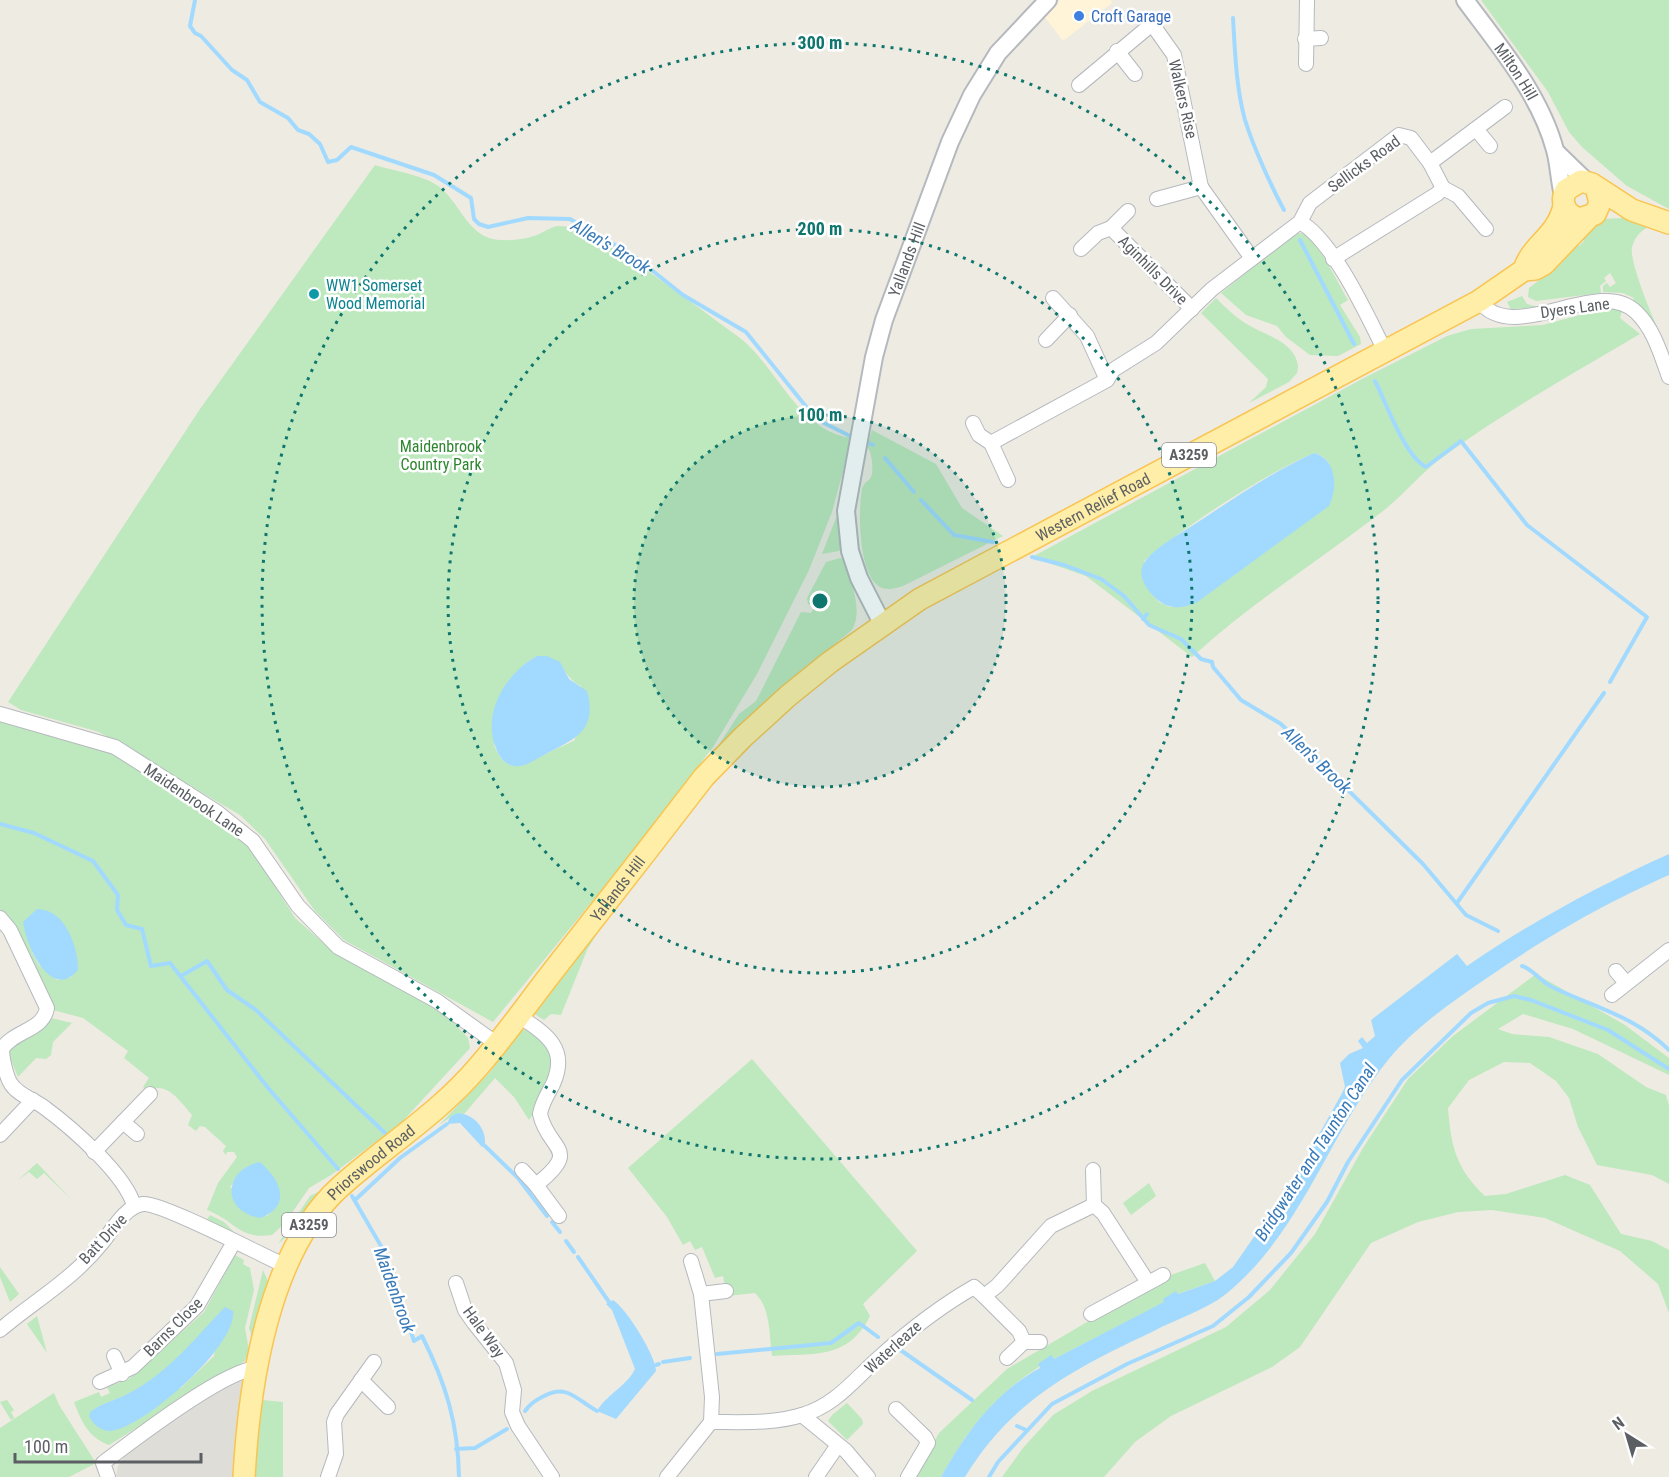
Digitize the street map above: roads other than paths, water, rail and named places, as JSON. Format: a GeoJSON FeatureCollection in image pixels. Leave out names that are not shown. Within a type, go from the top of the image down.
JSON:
{"type":"FeatureCollection","features":[{"type":"Feature","properties":{"kind":"main road"},"geometry":{"type":"LineString","coordinates":[[1591,184],[1600,203],[1592,216],[1574,217],[1564,201],[1570,185],[1591,184]]}},
{"type":"Feature","properties":{"kind":"main road","name":"Milton Hill"},"geometry":{"type":"LineString","coordinates":[[1591,184],[1632,210],[1669,223]]}},
{"type":"Feature","properties":{"kind":"main road","name":"Western Relief Road"},"geometry":{"type":"LineString","coordinates":[[1524,270],[1527,260],[1559,223],[1564,201]]}},
{"type":"Feature","properties":{"kind":"main road","name":"Milton Hill"},"geometry":{"type":"LineString","coordinates":[[1592,216],[1632,210]]}},
{"type":"Feature","properties":{"kind":"main road","name":"Western Relief Road"},"geometry":{"type":"LineString","coordinates":[[742,737],[830,662],[920,599],[1479,301],[1524,270],[1535,269],[1544,264],[1592,216]]}},
{"type":"Feature","properties":{"kind":"main road","name":"Yallands Hill"},"geometry":{"type":"LineString","coordinates":[[497,1044],[704,777],[742,737]]}},
{"type":"Feature","properties":{"kind":"main road","name":"Priorswood Road"},"geometry":{"type":"LineString","coordinates":[[244,1477],[249,1415],[275,1295],[286,1266],[306,1229],[331,1195],[441,1105],[497,1044]]}},
{"type":"Feature","properties":{"kind":"street","name":"Yallands Hill"},"geometry":{"type":"LineString","coordinates":[[883,625],[859,578],[850,551],[846,511],[873,357],[950,142],[985,73],[999,53],[1048,0]]}},
{"type":"Feature","properties":{"kind":"street"},"geometry":{"type":"LineString","coordinates":[[1306,64],[1307,0]]}},
{"type":"Feature","properties":{"kind":"street","name":"Milton Hill"},"geometry":{"type":"LineString","coordinates":[[1465,0],[1540,109],[1556,152],[1556,166],[1564,201]]}},
{"type":"Feature","properties":{"kind":"street","name":"Walkers Rise"},"geometry":{"type":"LineString","coordinates":[[1079,85],[1152,24],[1174,55],[1201,187],[1251,257]]}},
{"type":"Feature","properties":{"kind":"street"},"geometry":{"type":"LineString","coordinates":[[1305,39],[1321,38]]}},
{"type":"Feature","properties":{"kind":"street"},"geometry":{"type":"LineString","coordinates":[[1117,51],[1135,75]]}},
{"type":"Feature","properties":{"kind":"street"},"geometry":{"type":"LineString","coordinates":[[1430,163],[1505,107]]}},
{"type":"Feature","properties":{"kind":"street"},"geometry":{"type":"LineString","coordinates":[[1476,129],[1490,146]]}},
{"type":"Feature","properties":{"kind":"street","name":"Sellicks Road"},"geometry":{"type":"LineString","coordinates":[[1192,309],[1251,257],[1300,222],[1303,212],[1310,203],[1399,135],[1411,138],[1430,163],[1443,188],[1458,195],[1486,229]]}},
{"type":"Feature","properties":{"kind":"street","name":"Milton Hill"},"geometry":{"type":"LineString","coordinates":[[1556,152],[1591,184]]}},
{"type":"Feature","properties":{"kind":"street"},"geometry":{"type":"LineString","coordinates":[[1156,199],[1201,187]]}},
{"type":"Feature","properties":{"kind":"street"},"geometry":{"type":"LineString","coordinates":[[1333,259],[1423,205],[1443,188]]}},
{"type":"Feature","properties":{"kind":"street","name":"Aginhills Drive"},"geometry":{"type":"LineString","coordinates":[[1081,249],[1098,233],[1111,228],[1128,211]]}},
{"type":"Feature","properties":{"kind":"street"},"geometry":{"type":"LineString","coordinates":[[1300,222],[1316,235],[1333,259],[1385,351]]}},
{"type":"Feature","properties":{"kind":"street","name":"Aginhills Drive"},"geometry":{"type":"LineString","coordinates":[[991,443],[1107,380],[1113,370],[1156,343],[1192,309],[1111,228]]}},
{"type":"Feature","properties":{"kind":"street"},"geometry":{"type":"LineString","coordinates":[[1053,298],[1087,336],[1107,380]]}},
{"type":"Feature","properties":{"kind":"street","name":"Dyers Lane"},"geometry":{"type":"LineString","coordinates":[[1479,301],[1490,313],[1510,317],[1607,301],[1624,304],[1638,313],[1654,338],[1669,377]]}},
{"type":"Feature","properties":{"kind":"street"},"geometry":{"type":"LineString","coordinates":[[1046,340],[1070,315]]}},
{"type":"Feature","properties":{"kind":"street"},"geometry":{"type":"LineString","coordinates":[[973,423],[979,435],[991,443],[1008,480]]}},
{"type":"Feature","properties":{"kind":"street","name":"Maidenbrook Lane"},"geometry":{"type":"LineString","coordinates":[[0,714],[115,747],[217,812],[253,841],[298,906],[338,947],[437,1000],[497,1044]]}},
{"type":"Feature","properties":{"kind":"street"},"geometry":{"type":"LineString","coordinates":[[0,918],[10,930],[47,1008],[41,1022],[17,1034],[1,1049],[10,1083],[45,1107],[94,1152],[126,1187],[134,1206]]}},
{"type":"Feature","properties":{"kind":"street"},"geometry":{"type":"LineString","coordinates":[[1612,995],[1669,950]]}},
{"type":"Feature","properties":{"kind":"street"},"geometry":{"type":"LineString","coordinates":[[1616,971],[1626,983]]}},
{"type":"Feature","properties":{"kind":"street"},"geometry":{"type":"LineString","coordinates":[[519,1016],[554,1044],[560,1068],[540,1114],[558,1145],[560,1159],[553,1171],[536,1185]]}},
{"type":"Feature","properties":{"kind":"street"},"geometry":{"type":"LineString","coordinates":[[94,1152],[150,1094]]}},
{"type":"Feature","properties":{"kind":"street"},"geometry":{"type":"LineString","coordinates":[[0,1136],[33,1100]]}},
{"type":"Feature","properties":{"kind":"street"},"geometry":{"type":"LineString","coordinates":[[123,1122],[137,1134]]}},
{"type":"Feature","properties":{"kind":"street"},"geometry":{"type":"LineString","coordinates":[[522,1170],[560,1216]]}},
{"type":"Feature","properties":{"kind":"street"},"geometry":{"type":"LineString","coordinates":[[1093,1170],[1094,1205],[1103,1213],[1147,1281]]}},
{"type":"Feature","properties":{"kind":"street","name":"Batt Drive"},"geometry":{"type":"LineString","coordinates":[[0,1330],[52,1290],[101,1245],[134,1206],[146,1203],[183,1217],[286,1266]]}},
{"type":"Feature","properties":{"kind":"street"},"geometry":{"type":"LineString","coordinates":[[1024,1342],[1019,1331],[984,1296],[997,1286],[1051,1226],[1094,1205]]}},
{"type":"Feature","properties":{"kind":"street","name":"Barns Close"},"geometry":{"type":"LineString","coordinates":[[100,1382],[122,1374],[201,1303],[234,1242]]}},
{"type":"Feature","properties":{"kind":"street"},"geometry":{"type":"LineString","coordinates":[[667,1477],[711,1422],[712,1396],[701,1294],[691,1261]]}},
{"type":"Feature","properties":{"kind":"street"},"geometry":{"type":"LineString","coordinates":[[1091,1314],[1147,1281],[1163,1275]]}},
{"type":"Feature","properties":{"kind":"street","name":"Hale Way"},"geometry":{"type":"LineString","coordinates":[[456,1283],[465,1310],[506,1363],[513,1382],[512,1412],[518,1426],[552,1477]]}},
{"type":"Feature","properties":{"kind":"street","name":"Waterleaze"},"geometry":{"type":"LineString","coordinates":[[711,1422],[773,1421],[802,1415],[842,1394],[881,1355],[947,1303],[974,1287],[984,1296]]}},
{"type":"Feature","properties":{"kind":"street"},"geometry":{"type":"LineString","coordinates":[[701,1294],[726,1291]]}},
{"type":"Feature","properties":{"kind":"street"},"geometry":{"type":"LineString","coordinates":[[1007,1358],[1024,1342],[1040,1342]]}},
{"type":"Feature","properties":{"kind":"street"},"geometry":{"type":"LineString","coordinates":[[114,1356],[122,1374]]}},
{"type":"Feature","properties":{"kind":"street"},"geometry":{"type":"LineString","coordinates":[[328,1477],[336,1454],[334,1422],[337,1414],[374,1362]]}},
{"type":"Feature","properties":{"kind":"street"},"geometry":{"type":"LineString","coordinates":[[108,1477],[103,1463],[157,1422],[241,1373],[258,1368]]}},
{"type":"Feature","properties":{"kind":"street"},"geometry":{"type":"LineString","coordinates":[[361,1380],[388,1407]]}},
{"type":"Feature","properties":{"kind":"street"},"geometry":{"type":"LineString","coordinates":[[896,1409],[928,1443],[908,1477]]}},
{"type":"Feature","properties":{"kind":"street"},"geometry":{"type":"LineString","coordinates":[[802,1415],[838,1445],[868,1477]]}},
{"type":"Feature","properties":{"kind":"street"},"geometry":{"type":"LineString","coordinates":[[816,1477],[838,1445]]}},
{"type":"Feature","properties":{"kind":"water"},"geometry":{"type":"Polygon","coordinates":[[[1314,453],[1327,461],[1334,475],[1334,491],[1329,506],[1196,603],[1183,607],[1169,606],[1157,599],[1146,587],[1141,573],[1142,566],[1169,540],[1253,486],[1314,453]]]}},
{"type":"Feature","properties":{"kind":"water"},"geometry":{"type":"Polygon","coordinates":[[[537,656],[547,656],[560,662],[569,679],[587,691],[590,705],[589,716],[586,725],[574,739],[528,764],[515,766],[503,761],[496,748],[492,735],[494,708],[507,683],[516,672],[537,656]]]}},
{"type":"Feature","properties":{"kind":"water","name":"Bridgwater and Taunton Canal"},"geometry":{"type":"Polygon","coordinates":[[[1669,854],[1669,875],[1597,910],[1532,948],[1447,1006],[1410,1037],[1388,1060],[1367,1089],[1275,1242],[1226,1294],[1200,1310],[1072,1373],[1025,1407],[1003,1427],[983,1450],[965,1477],[941,1477],[983,1415],[1009,1389],[1040,1368],[1038,1364],[1051,1355],[1054,1359],[1164,1302],[1163,1299],[1176,1291],[1178,1294],[1215,1281],[1233,1267],[1294,1179],[1341,1095],[1345,1087],[1340,1063],[1349,1054],[1363,1048],[1358,1041],[1362,1037],[1367,1043],[1375,1036],[1371,1020],[1457,954],[1467,966],[1565,906],[1669,854]]]}},
{"type":"Feature","properties":{"kind":"water"},"geometry":{"type":"Polygon","coordinates":[[[37,909],[55,915],[68,930],[76,950],[78,970],[68,978],[58,979],[50,975],[42,967],[29,944],[23,922],[37,909]]]}},
{"type":"Feature","properties":{"kind":"water"},"geometry":{"type":"Polygon","coordinates":[[[457,1113],[469,1116],[478,1123],[484,1133],[485,1146],[482,1147],[460,1123],[447,1124],[450,1117],[457,1113]]]}},
{"type":"Feature","properties":{"kind":"water"},"geometry":{"type":"Polygon","coordinates":[[[260,1162],[273,1176],[280,1192],[280,1199],[277,1207],[260,1218],[247,1214],[238,1207],[233,1199],[232,1190],[239,1173],[248,1166],[260,1162]]]}},
{"type":"Feature","properties":{"kind":"water"},"geometry":{"type":"Polygon","coordinates":[[[613,1300],[625,1312],[639,1333],[651,1355],[656,1371],[616,1419],[597,1411],[635,1369],[612,1310],[606,1304],[613,1300]]]}},
{"type":"Feature","properties":{"kind":"water"},"geometry":{"type":"Polygon","coordinates":[[[225,1307],[233,1311],[231,1326],[221,1344],[186,1383],[165,1401],[125,1427],[110,1431],[103,1430],[95,1424],[89,1416],[91,1411],[147,1383],[182,1352],[225,1307]]]}},
{"type":"Feature","properties":{"kind":"waterway","name":"Allen's Brook"},"geometry":{"type":"LineString","coordinates":[[195,0],[190,26],[195,33],[201,36],[232,70],[247,80],[260,102],[288,118],[298,130],[309,134],[320,144],[328,162],[337,160],[351,147],[434,175],[471,198],[474,219],[479,224],[488,227],[528,218],[570,219],[634,256],[683,295],[746,332],[816,419],[854,438]]}},
{"type":"Feature","properties":{"kind":"waterway"},"geometry":{"type":"LineString","coordinates":[[1233,18],[1238,82],[1245,120],[1284,210]]}},
{"type":"Feature","properties":{"kind":"waterway"},"geometry":{"type":"LineString","coordinates":[[1300,240],[1354,344]]}},
{"type":"Feature","properties":{"kind":"waterway"},"geometry":{"type":"LineString","coordinates":[[1375,381],[1397,428],[1418,461],[1426,467],[1461,441],[1527,525],[1647,617],[1610,682]]}},
{"type":"Feature","properties":{"kind":"waterway","name":"Allen's Brook"},"geometry":{"type":"LineString","coordinates":[[864,441],[873,445]]}},
{"type":"Feature","properties":{"kind":"waterway","name":"Allen's Brook"},"geometry":{"type":"LineString","coordinates":[[885,458],[914,492]]}},
{"type":"Feature","properties":{"kind":"waterway","name":"Allen's Brook"},"geometry":{"type":"LineString","coordinates":[[921,500],[954,535],[993,542]]}},
{"type":"Feature","properties":{"kind":"waterway","name":"Allen's Brook"},"geometry":{"type":"LineString","coordinates":[[1032,557],[1064,565],[1101,579],[1124,596],[1149,625],[1181,639],[1201,659],[1212,662],[1213,667],[1241,700],[1281,724],[1423,864],[1466,915],[1498,931]]}},
{"type":"Feature","properties":{"kind":"waterway","name":"Allen's Brook"},"geometry":{"type":"LineString","coordinates":[[1143,619],[1147,614]]}},
{"type":"Feature","properties":{"kind":"waterway"},"geometry":{"type":"LineString","coordinates":[[1457,903],[1604,693]]}},
{"type":"Feature","properties":{"kind":"waterway"},"geometry":{"type":"LineString","coordinates":[[0,824],[34,833],[93,861],[118,895],[117,910],[126,925],[142,929],[151,966],[170,963],[269,1089],[338,1169]]}},
{"type":"Feature","properties":{"kind":"waterway"},"geometry":{"type":"LineString","coordinates":[[181,976],[207,961],[227,990],[256,1010],[385,1133]]}},
{"type":"Feature","properties":{"kind":"waterway","name":"Allen's Brook"},"geometry":{"type":"LineString","coordinates":[[1522,966],[1552,987],[1642,1028],[1669,1050]]}},
{"type":"Feature","properties":{"kind":"waterway"},"geometry":{"type":"LineString","coordinates":[[989,1477],[998,1462],[1052,1404],[1127,1364],[1213,1326],[1249,1297],[1291,1253],[1327,1202],[1348,1162],[1402,1080],[1471,1013],[1488,1003],[1514,996],[1531,1000],[1608,1030],[1669,1069]]}},
{"type":"Feature","properties":{"kind":"waterway"},"geometry":{"type":"LineString","coordinates":[[355,1200],[400,1158],[447,1124]]}},
{"type":"Feature","properties":{"kind":"waterway"},"geometry":{"type":"LineString","coordinates":[[485,1146],[518,1178],[547,1216]]}},
{"type":"Feature","properties":{"kind":"waterway","name":"Maidenbrook"},"geometry":{"type":"LineString","coordinates":[[352,1196],[385,1253],[414,1341],[422,1336],[438,1371],[453,1421],[459,1477]]}},
{"type":"Feature","properties":{"kind":"waterway"},"geometry":{"type":"LineString","coordinates":[[552,1222],[560,1232]]}},
{"type":"Feature","properties":{"kind":"waterway"},"geometry":{"type":"LineString","coordinates":[[566,1241],[574,1252]]}},
{"type":"Feature","properties":{"kind":"waterway"},"geometry":{"type":"LineString","coordinates":[[578,1257],[609,1302]]}},
{"type":"Feature","properties":{"kind":"waterway"},"geometry":{"type":"LineString","coordinates":[[717,1354],[831,1343],[859,1323],[878,1337]]}},
{"type":"Feature","properties":{"kind":"waterway"},"geometry":{"type":"LineString","coordinates":[[899,1349],[972,1400]]}},
{"type":"Feature","properties":{"kind":"waterway"},"geometry":{"type":"LineString","coordinates":[[663,1362],[690,1358]]}},
{"type":"Feature","properties":{"kind":"waterway"},"geometry":{"type":"LineString","coordinates":[[525,1411],[537,1400],[558,1392],[571,1394],[597,1411]]}},
{"type":"Feature","properties":{"kind":"waterway"},"geometry":{"type":"LineString","coordinates":[[1017,1426],[1026,1430]]}},
{"type":"Feature","properties":{"kind":"waterway"},"geometry":{"type":"LineString","coordinates":[[456,1449],[475,1448],[507,1429]]}},
{"type":"Feature","properties":{"kind":"place","name":"Croft Garage"},"geometry":{"type":"Point","coordinates":[1079,16]}},
{"type":"Feature","properties":{"kind":"place","name":"WW1 Somerset Wood Memorial"},"geometry":{"type":"Point","coordinates":[314,294]}},
{"type":"Feature","properties":{"kind":"park label","name":"Maidenbrook Country Park"},"geometry":{"type":"Point","coordinates":[441,455]}}]}
